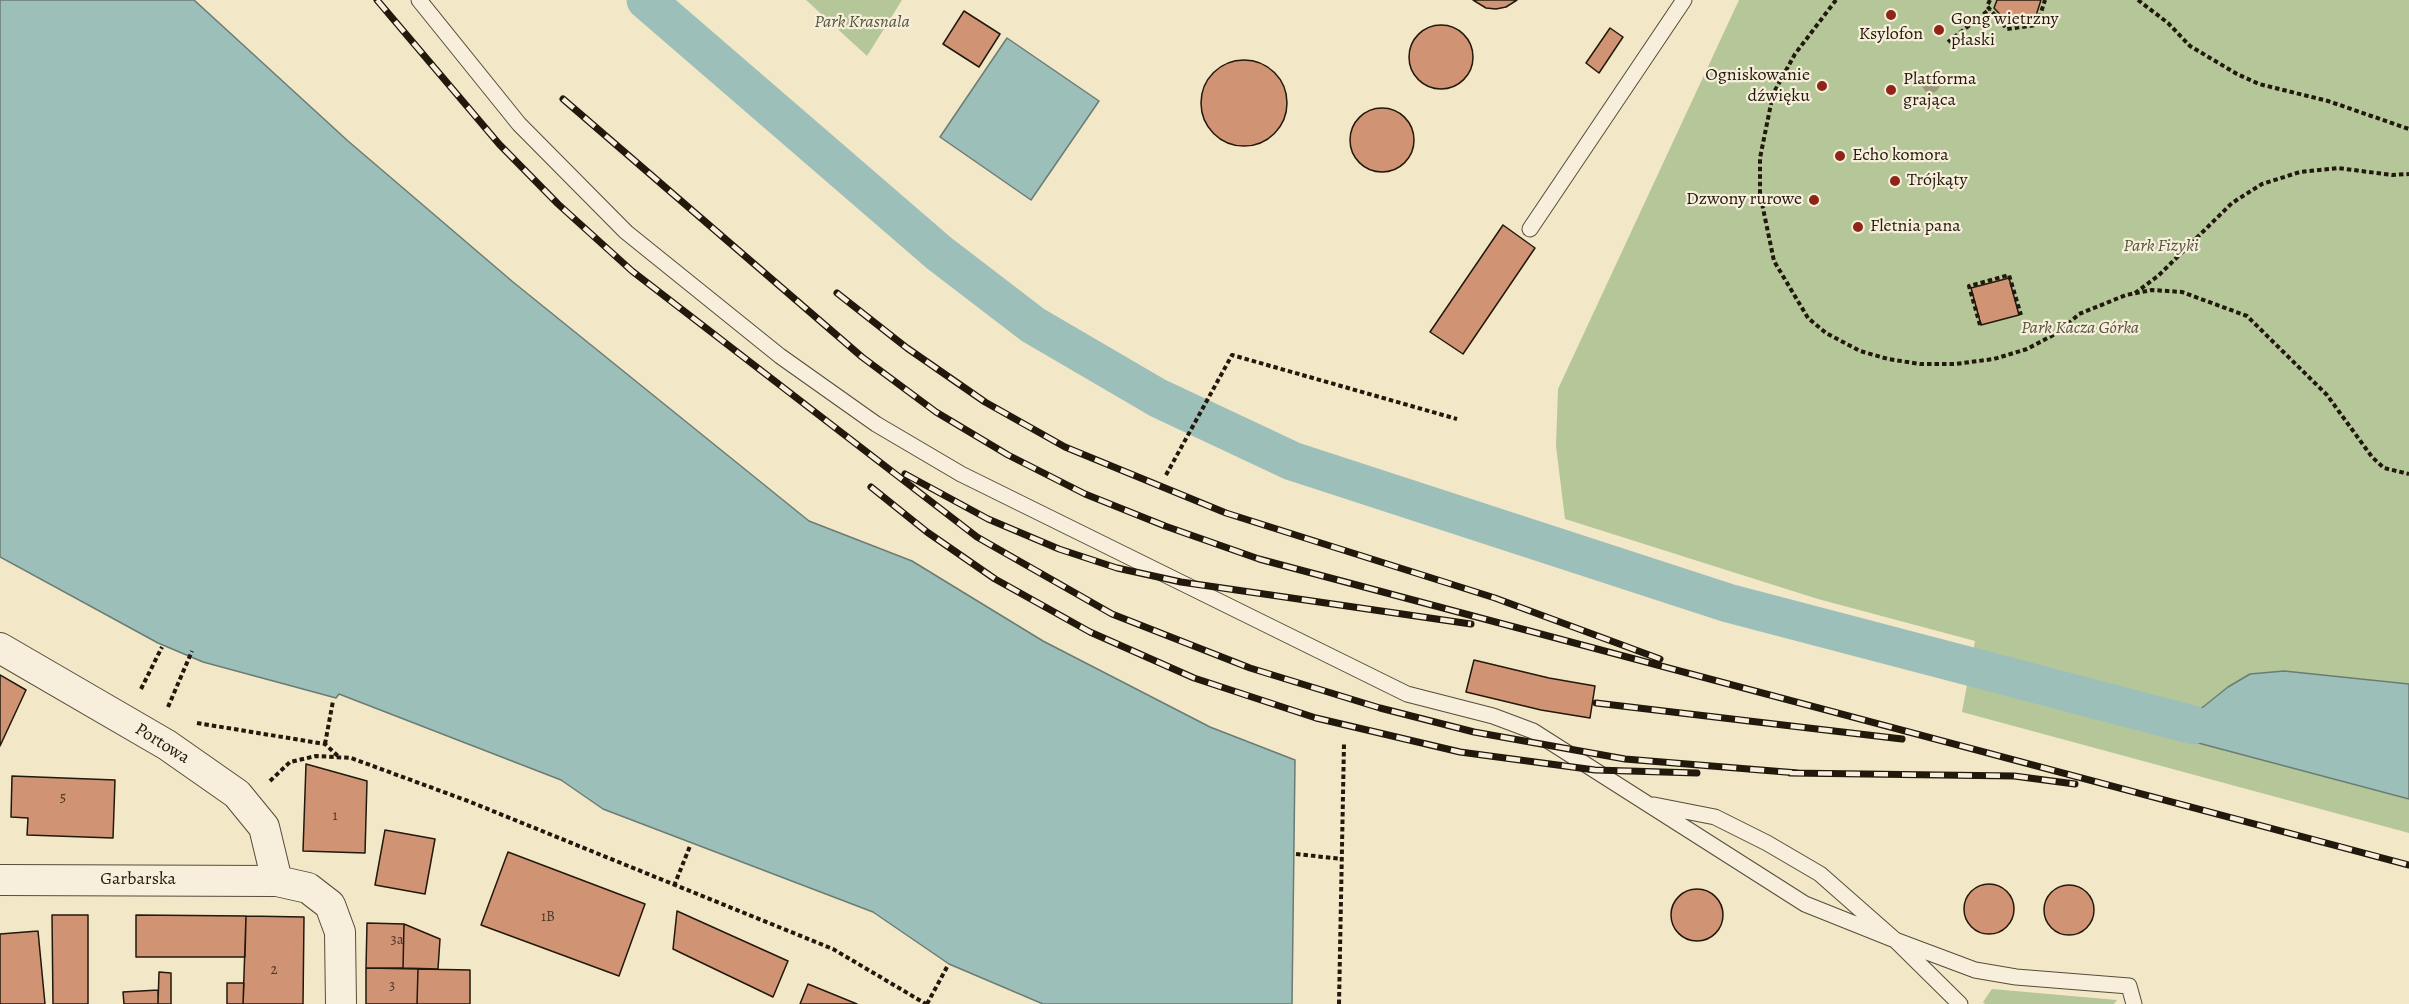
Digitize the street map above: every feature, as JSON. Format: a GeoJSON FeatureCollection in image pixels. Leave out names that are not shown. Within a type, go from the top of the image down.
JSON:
{"type":"FeatureCollection","features":[{"type":"Feature","properties":{"kind":"street","name":"Portowa"},"geometry":{"type":"LineString","coordinates":[[0,648],[167,745],[237,794],[264,827],[277,880]]}},
{"type":"Feature","properties":{"kind":"street","name":"Garbarska"},"geometry":{"type":"LineString","coordinates":[[0,880],[277,880],[308,888],[330,905],[340,932],[341,1004]]}},
{"type":"Feature","properties":{"kind":"lane"},"geometry":{"type":"LineString","coordinates":[[419,0],[519,124],[626,232],[780,356],[876,424],[961,474],[1407,694],[1493,716],[1533,730],[1805,904],[1975,970],[2016,977],[2129,986],[2134,1004]]}},
{"type":"Feature","properties":{"kind":"lane"},"geometry":{"type":"LineString","coordinates":[[1530,230],[1684,0]]}},
{"type":"Feature","properties":{"kind":"lane"},"geometry":{"type":"LineString","coordinates":[[1646,803],[1715,817],[1767,843],[1820,874],[1894,940],[1960,1004]]}},
{"type":"Feature","properties":{"kind":"path"},"geometry":{"type":"LineString","coordinates":[[1836,0],[1795,54],[1773,94],[1760,158],[1761,194],[1774,261],[1808,318],[1826,333],[1860,351],[1920,364],[1955,364],[1994,359],[2027,349],[2059,332],[2079,314],[2134,293],[2152,290],[2182,292],[2247,315],[2327,395],[2372,457],[2384,468],[2409,474]]}},
{"type":"Feature","properties":{"kind":"path"},"geometry":{"type":"LineString","coordinates":[[1990,0],[1988,6],[2007,29],[2037,25],[2045,0]]}},
{"type":"Feature","properties":{"kind":"path"},"geometry":{"type":"LineString","coordinates":[[2138,0],[2168,23],[2190,46],[2210,60],[2244,77],[2259,84],[2371,114],[2409,129]]}},
{"type":"Feature","properties":{"kind":"path"},"geometry":{"type":"LineString","coordinates":[[1948,42],[1990,9]]}},
{"type":"Feature","properties":{"kind":"path"},"geometry":{"type":"LineString","coordinates":[[2134,293],[2158,276],[2232,203],[2262,184],[2300,172],[2338,168],[2392,175],[2409,174]]}},
{"type":"Feature","properties":{"kind":"path"},"geometry":{"type":"LineString","coordinates":[[1980,325],[1969,286],[2009,275],[2021,315]]}},
{"type":"Feature","properties":{"kind":"path"},"geometry":{"type":"LineString","coordinates":[[1166,475],[1232,355],[1457,418]]}},
{"type":"Feature","properties":{"kind":"path"},"geometry":{"type":"LineString","coordinates":[[137,696],[162,647]]}},
{"type":"Feature","properties":{"kind":"path"},"geometry":{"type":"LineString","coordinates":[[166,714],[192,651]]}},
{"type":"Feature","properties":{"kind":"path"},"geometry":{"type":"LineString","coordinates":[[325,744],[333,701]]}},
{"type":"Feature","properties":{"kind":"path"},"geometry":{"type":"LineString","coordinates":[[228,728],[325,744],[339,758]]}},
{"type":"Feature","properties":{"kind":"path"},"geometry":{"type":"LineString","coordinates":[[1339,1004],[1344,743]]}},
{"type":"Feature","properties":{"kind":"path"},"geometry":{"type":"LineString","coordinates":[[245,804],[290,762],[316,756],[351,758],[468,801],[833,949],[927,1004],[947,967]]}},
{"type":"Feature","properties":{"kind":"path"},"geometry":{"type":"LineString","coordinates":[[674,886],[690,846]]}},
{"type":"Feature","properties":{"kind":"path"},"geometry":{"type":"LineString","coordinates":[[1296,854],[1342,859]]}},
{"type":"Feature","properties":{"kind":"green space","name":"Park Krasnala"},"geometry":{"type":"Polygon","coordinates":[[[806,0],[902,0],[867,56],[806,0]]]}},
{"type":"Feature","properties":{"kind":"green space","name":"Park Kacza Górka"},"geometry":{"type":"Polygon","coordinates":[[[1739,0],[2409,0],[2409,833],[1962,712],[1975,641],[1818,599],[1565,519],[1556,446],[1558,389],[1739,0]]]}},
{"type":"Feature","properties":{"kind":"green space"},"geometry":{"type":"Polygon","coordinates":[[[1992,989],[2117,1000],[2114,1004],[1985,1004],[1983,1002],[1992,989]]]}},
{"type":"Feature","properties":{"kind":"water"},"geometry":{"type":"Polygon","coordinates":[[[0,0],[194,0],[348,141],[513,282],[809,521],[912,561],[1043,641],[1210,727],[1295,760],[1292,1004],[1043,1004],[949,964],[873,912],[603,809],[561,780],[339,694],[336,698],[203,662],[158,643],[0,557],[0,0]]]}},
{"type":"Feature","properties":{"kind":"water"},"geometry":{"type":"Polygon","coordinates":[[[1007,38],[1099,101],[1031,200],[940,137],[1007,38]]]}},
{"type":"Feature","properties":{"kind":"water"},"geometry":{"type":"Polygon","coordinates":[[[2284,671],[2409,684],[2409,799],[2187,740],[2198,711],[2228,687],[2250,674],[2284,671]]]}},
{"type":"Feature","properties":{"kind":"building"},"geometry":{"type":"Polygon","coordinates":[[[1473,0],[1517,0],[1506,7],[1496,9],[1486,8],[1473,0]]]}},
{"type":"Feature","properties":{"kind":"building"},"geometry":{"type":"Polygon","coordinates":[[[1997,0],[2041,0],[2034,22],[2010,25],[1994,8],[1997,0]]]}},
{"type":"Feature","properties":{"kind":"building"},"geometry":{"type":"Polygon","coordinates":[[[964,11],[1000,34],[979,67],[943,44],[964,11]]]}},
{"type":"Feature","properties":{"kind":"building"},"geometry":{"type":"Polygon","coordinates":[[[1435,25],[1447,25],[1464,34],[1471,45],[1473,57],[1471,69],[1464,80],[1447,89],[1435,89],[1423,84],[1414,75],[1409,63],[1409,51],[1414,39],[1423,30],[1435,25]]]}},
{"type":"Feature","properties":{"kind":"building"},"geometry":{"type":"Polygon","coordinates":[[[1610,28],[1623,37],[1599,73],[1586,63],[1610,28]]]}},
{"type":"Feature","properties":{"kind":"building"},"geometry":{"type":"Polygon","coordinates":[[[1236,60],[1252,60],[1275,72],[1284,86],[1287,103],[1284,120],[1275,134],[1252,146],[1236,146],[1220,139],[1208,127],[1201,111],[1201,95],[1208,79],[1220,67],[1236,60]]]}},
{"type":"Feature","properties":{"kind":"building"},"geometry":{"type":"Polygon","coordinates":[[[1376,108],[1388,108],[1405,117],[1412,128],[1414,140],[1412,152],[1405,163],[1388,172],[1376,172],[1364,167],[1355,158],[1350,146],[1350,134],[1355,122],[1364,113],[1376,108]]]}},
{"type":"Feature","properties":{"kind":"building"},"geometry":{"type":"Polygon","coordinates":[[[1503,225],[1535,248],[1463,354],[1430,332],[1503,225]]]}},
{"type":"Feature","properties":{"kind":"building"},"geometry":{"type":"Polygon","coordinates":[[[2009,278],[2019,315],[1981,325],[1971,288],[2009,278]]]}},
{"type":"Feature","properties":{"kind":"building"},"geometry":{"type":"Polygon","coordinates":[[[1474,660],[1549,678],[1595,686],[1590,718],[1541,710],[1466,692],[1474,660]]]}},
{"type":"Feature","properties":{"kind":"building"},"geometry":{"type":"Polygon","coordinates":[[[0,675],[26,690],[0,746],[0,675]]]}},
{"type":"Feature","properties":{"kind":"building"},"geometry":{"type":"Polygon","coordinates":[[[306,764],[367,781],[365,853],[303,851],[306,764]]]}},
{"type":"Feature","properties":{"kind":"building"},"geometry":{"type":"Polygon","coordinates":[[[12,776],[115,780],[113,838],[27,835],[28,818],[11,817],[12,776]]]}},
{"type":"Feature","properties":{"kind":"building"},"geometry":{"type":"Polygon","coordinates":[[[385,830],[435,839],[425,894],[375,885],[385,830]]]}},
{"type":"Feature","properties":{"kind":"building"},"geometry":{"type":"Polygon","coordinates":[[[508,852],[645,904],[619,976],[481,925],[508,852]]]}},
{"type":"Feature","properties":{"kind":"building"},"geometry":{"type":"Polygon","coordinates":[[[1984,884],[1994,884],[2007,891],[2014,904],[2014,914],[2007,927],[1994,934],[1984,934],[1975,930],[1968,923],[1964,914],[1964,904],[1968,895],[1975,888],[1984,884]]]}},
{"type":"Feature","properties":{"kind":"building"},"geometry":{"type":"Polygon","coordinates":[[[2064,885],[2074,885],[2087,892],[2094,905],[2094,915],[2087,928],[2074,935],[2064,935],[2055,931],[2048,924],[2044,915],[2044,905],[2048,896],[2055,889],[2064,885]]]}},
{"type":"Feature","properties":{"kind":"building"},"geometry":{"type":"Polygon","coordinates":[[[1692,889],[1702,889],[1716,896],[1723,915],[1716,934],[1702,941],[1692,941],[1682,937],[1675,930],[1671,920],[1671,910],[1675,900],[1682,893],[1692,889]]]}},
{"type":"Feature","properties":{"kind":"building"},"geometry":{"type":"Polygon","coordinates":[[[677,911],[788,961],[773,997],[673,949],[677,911]]]}},
{"type":"Feature","properties":{"kind":"building"},"geometry":{"type":"Polygon","coordinates":[[[52,915],[88,915],[88,1004],[53,1004],[52,915]]]}},
{"type":"Feature","properties":{"kind":"building"},"geometry":{"type":"Polygon","coordinates":[[[136,915],[246,916],[245,957],[136,957],[136,915]]]}},
{"type":"Feature","properties":{"kind":"building"},"geometry":{"type":"Polygon","coordinates":[[[246,916],[304,917],[303,1004],[243,1004],[246,916]]]}},
{"type":"Feature","properties":{"kind":"building"},"geometry":{"type":"Polygon","coordinates":[[[367,923],[404,924],[403,968],[366,968],[367,923]]]}},
{"type":"Feature","properties":{"kind":"building"},"geometry":{"type":"Polygon","coordinates":[[[404,924],[440,939],[438,969],[403,968],[404,924]]]}},
{"type":"Feature","properties":{"kind":"building"},"geometry":{"type":"Polygon","coordinates":[[[38,931],[45,1004],[0,1004],[0,934],[38,931]]]}},
{"type":"Feature","properties":{"kind":"building"},"geometry":{"type":"Polygon","coordinates":[[[366,968],[418,969],[417,1004],[366,1004],[366,968]]]}},
{"type":"Feature","properties":{"kind":"building"},"geometry":{"type":"Polygon","coordinates":[[[418,969],[470,970],[470,1004],[417,1004],[418,969]]]}},
{"type":"Feature","properties":{"kind":"building"},"geometry":{"type":"Polygon","coordinates":[[[159,972],[171,973],[171,1004],[158,1004],[159,972]]]}},
{"type":"Feature","properties":{"kind":"building"},"geometry":{"type":"Polygon","coordinates":[[[227,983],[244,983],[243,1004],[227,1004],[227,983]]]}},
{"type":"Feature","properties":{"kind":"building"},"geometry":{"type":"Polygon","coordinates":[[[808,984],[857,1004],[800,1004],[808,984]]]}},
{"type":"Feature","properties":{"kind":"building"},"geometry":{"type":"Polygon","coordinates":[[[158,990],[158,1004],[124,1004],[123,992],[158,990]]]}},
{"type":"Feature","properties":{"kind":"waterway"},"geometry":{"type":"LineString","coordinates":[[646,0],[939,253],[1033,325],[1158,398],[1292,461],[1728,603],[2193,725]]}},
{"type":"Feature","properties":{"kind":"railway"},"geometry":{"type":"LineString","coordinates":[[377,0],[499,144],[558,204],[632,271],[977,537],[1112,614],[1250,668],[1380,708],[1474,732],[1625,759],[1798,773]]}},
{"type":"Feature","properties":{"kind":"railway"},"geometry":{"type":"LineString","coordinates":[[563,99],[862,357],[936,412],[1008,455],[1085,494],[1165,526],[1259,559],[2409,865]]}},
{"type":"Feature","properties":{"kind":"railway"},"geometry":{"type":"LineString","coordinates":[[837,293],[907,348],[985,402],[1065,447],[1226,513],[1495,598],[1660,659]]}},
{"type":"Feature","properties":{"kind":"railway"},"geometry":{"type":"LineString","coordinates":[[905,474],[988,519],[1059,549],[1117,568],[1181,582],[1471,624]]}},
{"type":"Feature","properties":{"kind":"railway"},"geometry":{"type":"LineString","coordinates":[[871,487],[927,532],[995,579],[1090,632],[1194,678],[1316,718],[1460,752],[1595,770],[1697,773]]}},
{"type":"Feature","properties":{"kind":"railway"},"geometry":{"type":"LineString","coordinates":[[1596,703],[1902,739]]}},
{"type":"Feature","properties":{"kind":"railway"},"geometry":{"type":"LineString","coordinates":[[1790,773],[2014,776],[2075,784]]}},
{"type":"Feature","properties":{"kind":"place","name":"Ksylofon"},"geometry":{"type":"Point","coordinates":[1891,15]}},
{"type":"Feature","properties":{"kind":"place","name":"Gong wietrzny płaski"},"geometry":{"type":"Point","coordinates":[1939,30]}},
{"type":"Feature","properties":{"kind":"place","name":"Ogniskowanie dźwięku"},"geometry":{"type":"Point","coordinates":[1822,86]}},
{"type":"Feature","properties":{"kind":"place","name":"Platforma grająca"},"geometry":{"type":"Point","coordinates":[1891,90]}},
{"type":"Feature","properties":{"kind":"place","name":"Echo komora"},"geometry":{"type":"Point","coordinates":[1840,156]}},
{"type":"Feature","properties":{"kind":"place","name":"Trójkąty"},"geometry":{"type":"Point","coordinates":[1895,181]}},
{"type":"Feature","properties":{"kind":"place","name":"Dzwony rurowe"},"geometry":{"type":"Point","coordinates":[1814,200]}},
{"type":"Feature","properties":{"kind":"place","name":"Fletnia pana"},"geometry":{"type":"Point","coordinates":[1858,227]}},
{"type":"Feature","properties":{"kind":"park label","name":"Park Fizyki"},"geometry":{"type":"Point","coordinates":[2161,247]}}]}
